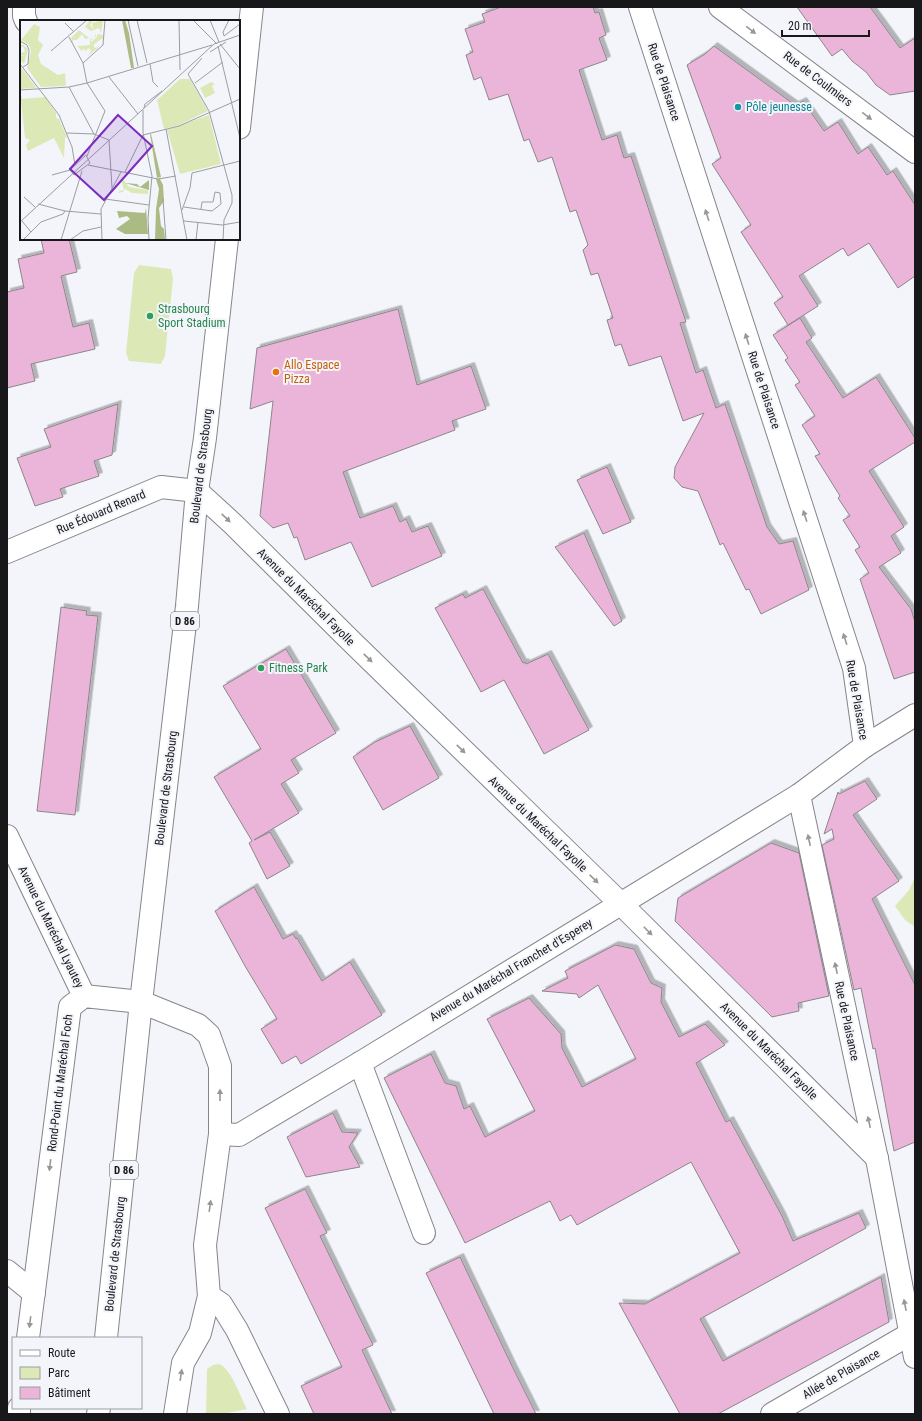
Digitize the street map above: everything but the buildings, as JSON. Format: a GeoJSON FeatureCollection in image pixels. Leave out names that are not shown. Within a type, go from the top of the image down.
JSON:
{"type":"FeatureCollection","features":[{"type":"Feature","properties":{"kind":"street"},"geometry":{"type":"LineString","coordinates":[[24,7],[26,20]]}},
{"type":"Feature","properties":{"kind":"street"},"geometry":{"type":"LineString","coordinates":[[240,119],[252,7]]}},
{"type":"Feature","properties":{"kind":"street","name":"Rue de Plaisance"},"geometry":{"type":"LineString","coordinates":[[640,7],[854,668],[865,746],[799,795],[877,1158],[915,1357]]}},
{"type":"Feature","properties":{"kind":"street","name":"Rue de Coulmiers"},"geometry":{"type":"LineString","coordinates":[[720,7],[915,152]]}},
{"type":"Feature","properties":{"kind":"street","name":"Boulevard de Strasbourg"},"geometry":{"type":"LineString","coordinates":[[106,1337],[141,1002],[187,606],[197,491],[205,438],[227,240]]}},
{"type":"Feature","properties":{"kind":"street","name":"Rue Édouard Renard"},"geometry":{"type":"LineString","coordinates":[[7,552],[161,487],[197,491]]}},
{"type":"Feature","properties":{"kind":"street","name":"Avenue du Maréchal Fayolle"},"geometry":{"type":"LineString","coordinates":[[197,491],[233,524],[877,1158]]}},
{"type":"Feature","properties":{"kind":"street"},"geometry":{"type":"LineString","coordinates":[[865,746],[915,714]]}},
{"type":"Feature","properties":{"kind":"street","name":"Avenue du Maréchal Franchet d'Esperey"},"geometry":{"type":"LineString","coordinates":[[220,1134],[239,1135],[360,1063],[799,795]]}},
{"type":"Feature","properties":{"kind":"street","name":"Avenue du Maréchal Lyautey"},"geometry":{"type":"LineString","coordinates":[[7,836],[84,996]]}},
{"type":"Feature","properties":{"kind":"street"},"geometry":{"type":"LineString","coordinates":[[84,996],[141,1002],[198,1025],[209,1035],[220,1066],[220,1134],[205,1245],[209,1296],[200,1333],[183,1363],[175,1414]]}},
{"type":"Feature","properties":{"kind":"street","name":"Rond-Point du Maréchal Foch"},"geometry":{"type":"LineString","coordinates":[[28,1337],[70,1007],[84,996]]}},
{"type":"Feature","properties":{"kind":"street"},"geometry":{"type":"LineString","coordinates":[[360,1063],[424,1233]]}},
{"type":"Feature","properties":{"kind":"street"},"geometry":{"type":"LineString","coordinates":[[7,1271],[34,1293]]}},
{"type":"Feature","properties":{"kind":"street"},"geometry":{"type":"LineString","coordinates":[[209,1296],[221,1304],[237,1330],[278,1414]]}},
{"type":"Feature","properties":{"kind":"street","name":"Allée de Plaisance"},"geometry":{"type":"LineString","coordinates":[[772,1414],[910,1334]]}},
{"type":"Feature","properties":{"kind":"green space","name":"Strasbourg Sport Stadium"},"geometry":{"type":"Polygon","coordinates":[[[139,265],[171,269],[173,279],[165,356],[161,364],[129,361],[126,353],[134,273],[139,265]]]}},
{"type":"Feature","properties":{"kind":"green space"},"geometry":{"type":"Polygon","coordinates":[[[915,877],[915,927],[905,920],[895,906],[909,890],[915,877]]]}},
{"type":"Feature","properties":{"kind":"green space"},"geometry":{"type":"Polygon","coordinates":[[[219,1364],[228,1371],[232,1377],[247,1409],[222,1414],[206,1414],[207,1369],[213,1365],[219,1364]]]}},
{"type":"Feature","properties":{"kind":"place","name":"Pôle jeunesse"},"geometry":{"type":"Point","coordinates":[738,107]}},
{"type":"Feature","properties":{"kind":"place","name":"Strasbourg Sport Stadium"},"geometry":{"type":"Point","coordinates":[150,316]}},
{"type":"Feature","properties":{"kind":"place","name":"Allo Espace Pizza"},"geometry":{"type":"Point","coordinates":[276,372]}},
{"type":"Feature","properties":{"kind":"place","name":"Fitness Park"},"geometry":{"type":"Point","coordinates":[261,668]}}]}
